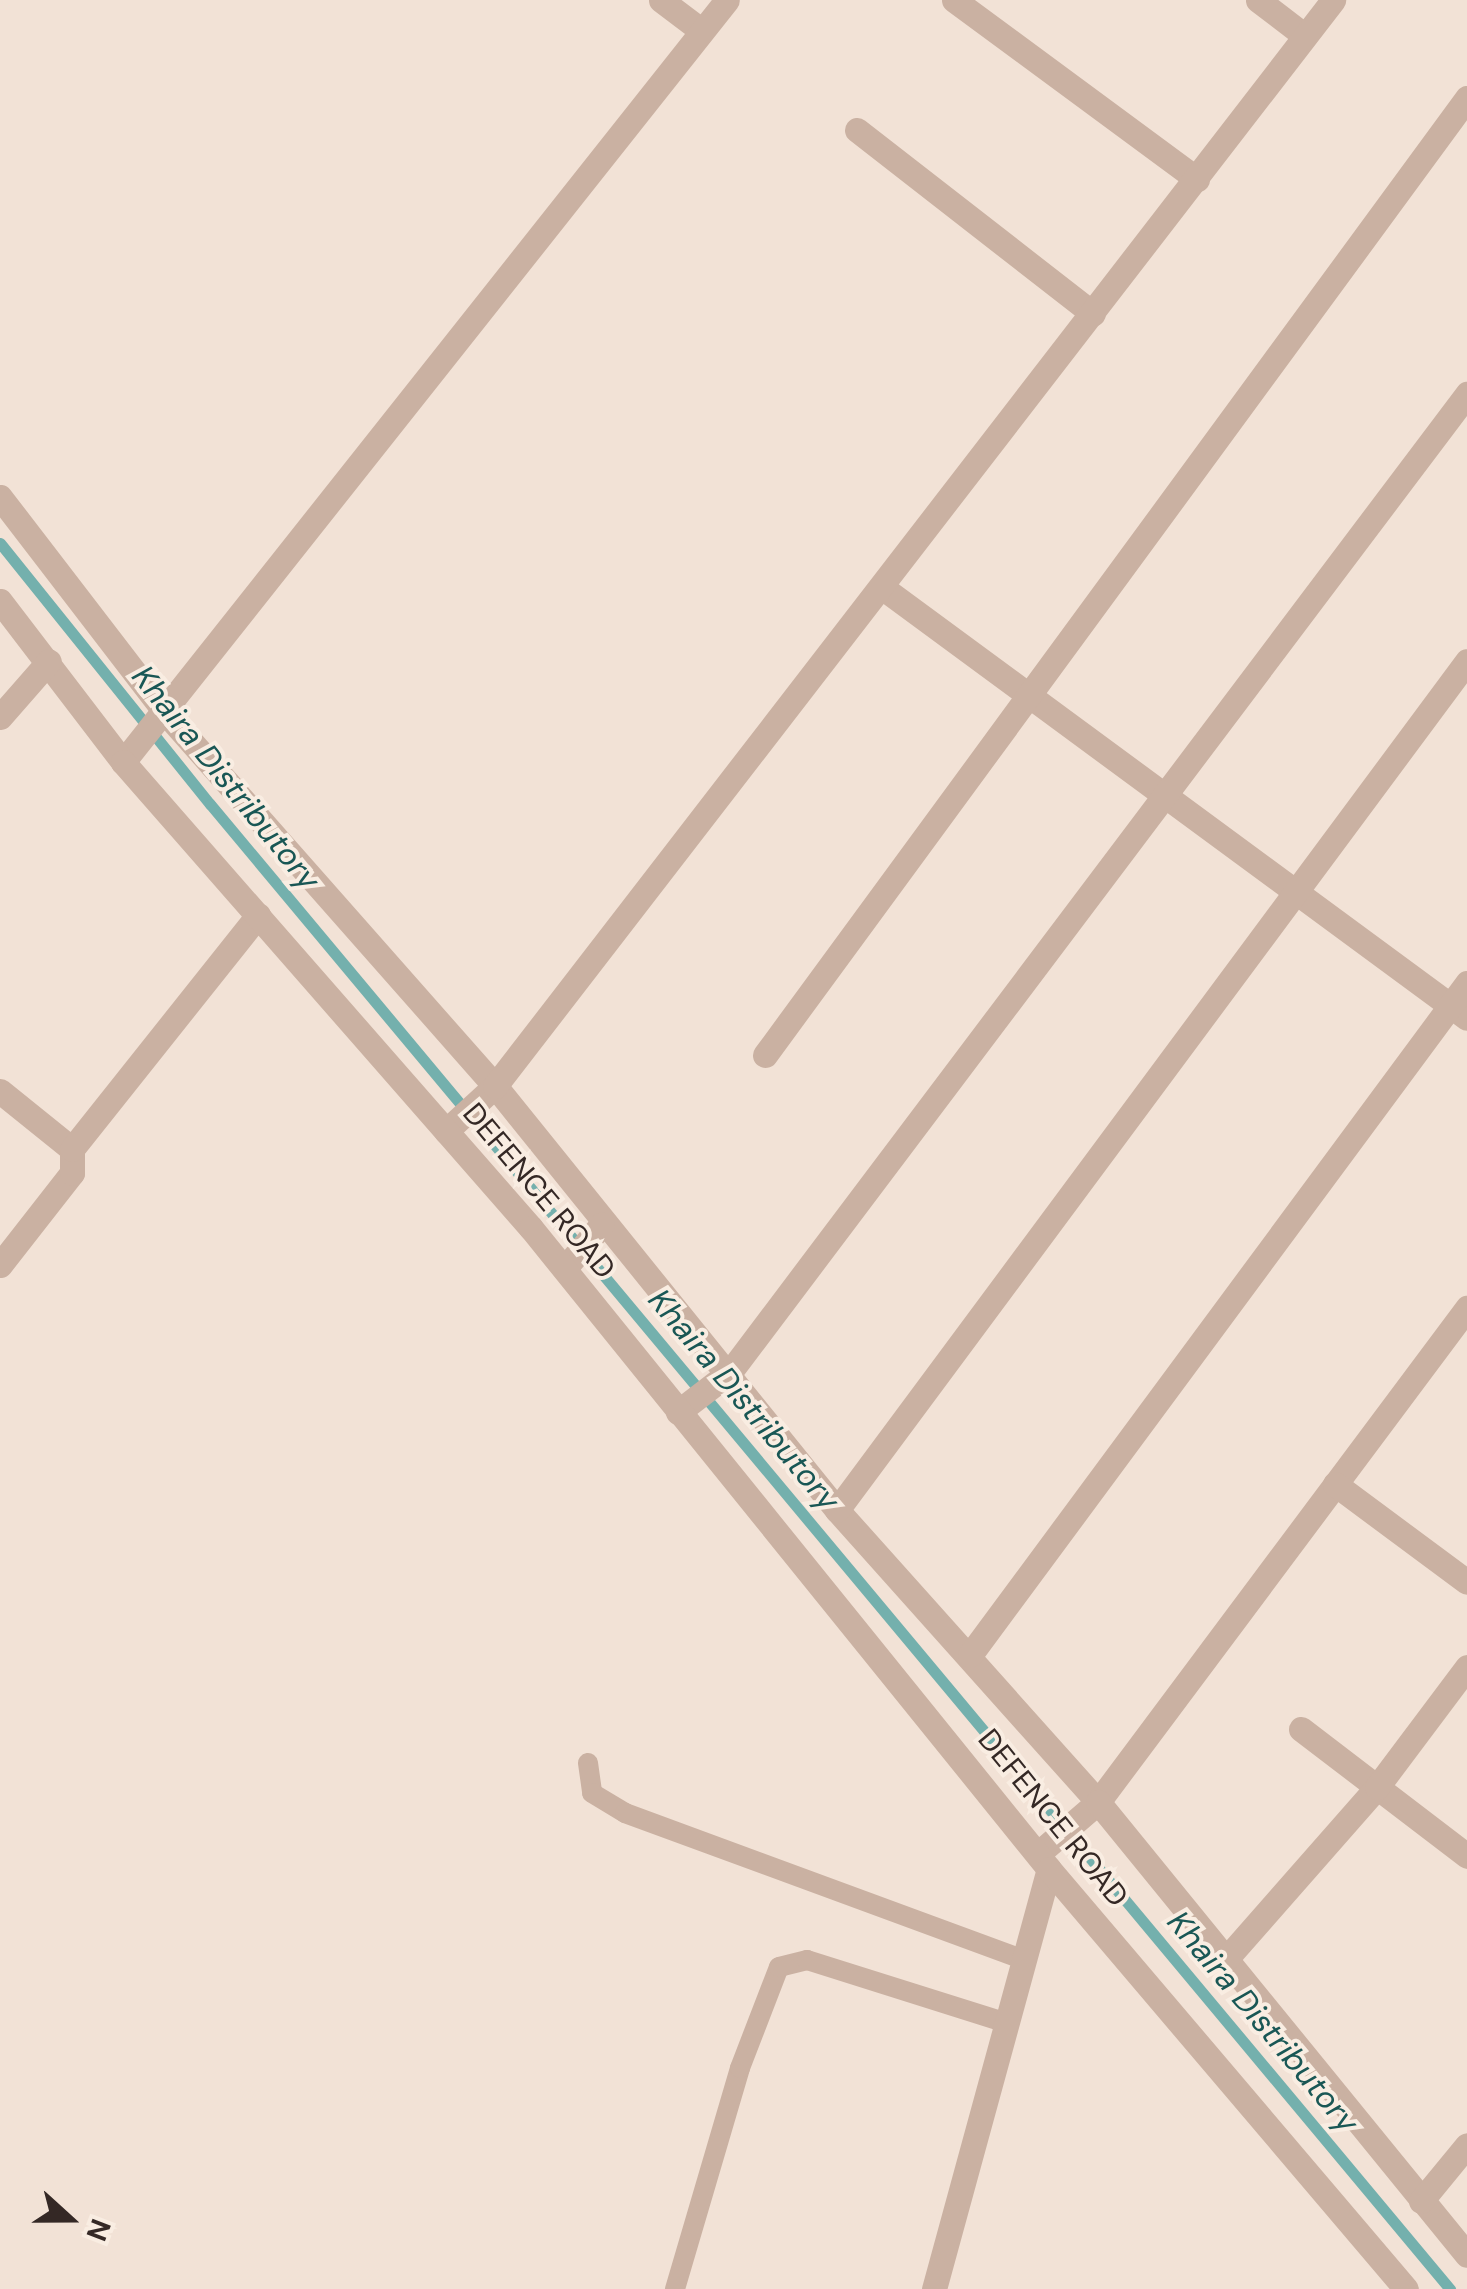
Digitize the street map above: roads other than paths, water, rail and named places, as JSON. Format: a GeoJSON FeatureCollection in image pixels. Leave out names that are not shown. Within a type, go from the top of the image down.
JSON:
{"type":"FeatureCollection","features":[{"type":"Feature","properties":{"kind":"street"},"geometry":{"type":"LineString","coordinates":[[660,0],[702,32]]}},
{"type":"Feature","properties":{"kind":"street"},"geometry":{"type":"LineString","coordinates":[[132,752],[727,0]]}},
{"type":"Feature","properties":{"kind":"street"},"geometry":{"type":"LineString","coordinates":[[954,0],[1196,178]]}},
{"type":"Feature","properties":{"kind":"street"},"geometry":{"type":"LineString","coordinates":[[1258,0],[1305,36]]}},
{"type":"Feature","properties":{"kind":"street"},"geometry":{"type":"LineString","coordinates":[[451,1126],[488,1093],[883,588],[1333,0]]}},
{"type":"Feature","properties":{"kind":"street"},"geometry":{"type":"LineString","coordinates":[[765,1055],[1467,98]]}},
{"type":"Feature","properties":{"kind":"street"},"geometry":{"type":"LineString","coordinates":[[857,130],[1094,314]]}},
{"type":"Feature","properties":{"kind":"street"},"geometry":{"type":"LineString","coordinates":[[685,1407],[724,1378],[1167,797],[1467,394]]}},
{"type":"Feature","properties":{"kind":"street"},"geometry":{"type":"LineString","coordinates":[[0,497],[161,716],[488,1093],[596,1230],[837,1510],[970,1655],[1092,1807],[1226,1959],[1467,2255]]}},
{"type":"Feature","properties":{"kind":"street"},"geometry":{"type":"LineString","coordinates":[[883,588],[1458,1012]]}},
{"type":"Feature","properties":{"kind":"street","name":"DEFENCE ROAD"},"geometry":{"type":"LineString","coordinates":[[0,601],[132,752],[258,915],[451,1126],[569,1264],[1406,2289]]}},
{"type":"Feature","properties":{"kind":"street"},"geometry":{"type":"LineString","coordinates":[[0,717],[49,660]]}},
{"type":"Feature","properties":{"kind":"street"},"geometry":{"type":"LineString","coordinates":[[837,1510],[1467,661]]}},
{"type":"Feature","properties":{"kind":"street"},"geometry":{"type":"LineString","coordinates":[[0,1265],[72,1173],[72,1149],[258,915]]}},
{"type":"Feature","properties":{"kind":"street"},"geometry":{"type":"LineString","coordinates":[[970,1655],[1458,1012],[1467,983]]}},
{"type":"Feature","properties":{"kind":"street"},"geometry":{"type":"LineString","coordinates":[[0,1091],[72,1149]]}},
{"type":"Feature","properties":{"kind":"street"},"geometry":{"type":"LineString","coordinates":[[569,1264],[596,1230]]}},
{"type":"Feature","properties":{"kind":"street"},"geometry":{"type":"LineString","coordinates":[[934,2289],[1024,1960],[1047,1854],[1092,1807],[1467,1308]]}},
{"type":"Feature","properties":{"kind":"street"},"geometry":{"type":"LineString","coordinates":[[1336,1484],[1467,1582]]}},
{"type":"Feature","properties":{"kind":"street"},"geometry":{"type":"LineString","coordinates":[[1226,1959],[1377,1787],[1467,1667]]}},
{"type":"Feature","properties":{"kind":"street"},"geometry":{"type":"LineString","coordinates":[[1301,1729],[1467,1856]]}},
{"type":"Feature","properties":{"kind":"street"},"geometry":{"type":"LineString","coordinates":[[1421,2201],[1467,2145]]}},
{"type":"Feature","properties":{"kind":"lane"},"geometry":{"type":"LineString","coordinates":[[588,1764],[592,1793],[625,1813],[1024,1960]]}},
{"type":"Feature","properties":{"kind":"lane"},"geometry":{"type":"LineString","coordinates":[[675,2289],[740,2068],[779,1967],[807,1960],[1007,2022]]}},
{"type":"Feature","properties":{"kind":"waterway","name":"Khaira Distributory"},"geometry":{"type":"LineString","coordinates":[[0,543],[210,804],[1450,2289]]}}]}
